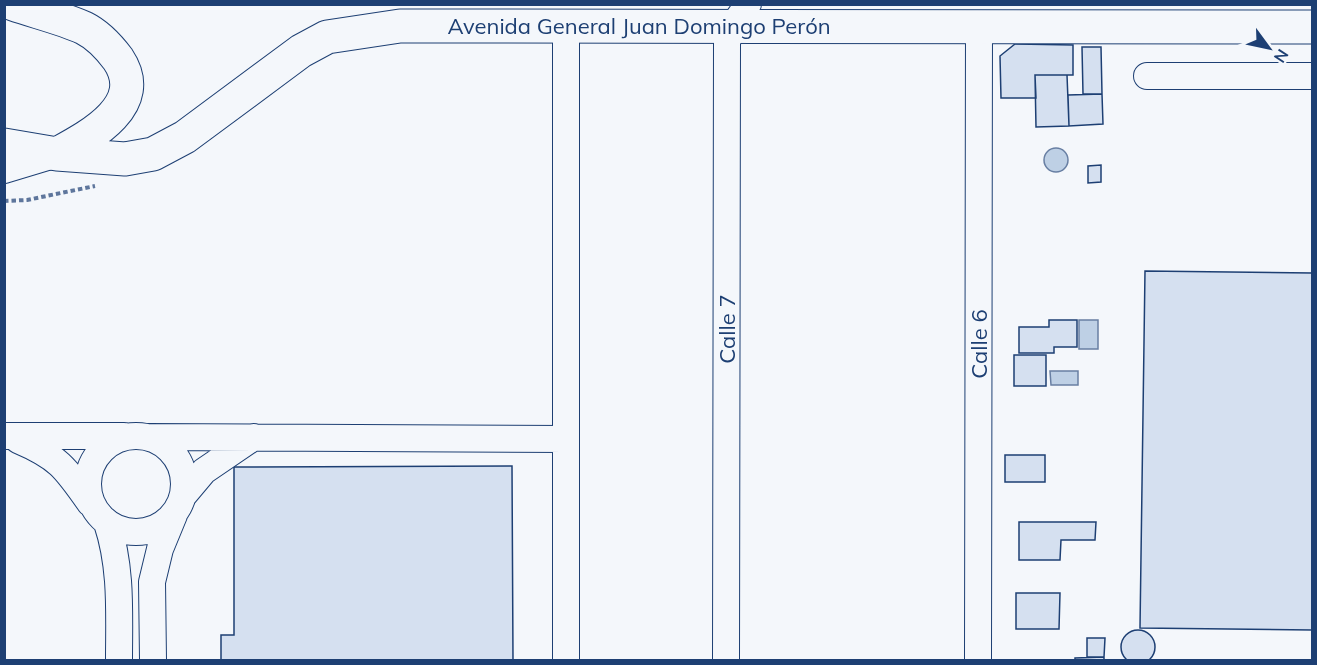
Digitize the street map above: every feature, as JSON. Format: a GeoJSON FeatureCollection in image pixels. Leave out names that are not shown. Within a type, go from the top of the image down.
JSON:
{"type":"FeatureCollection","features":[{"type":"Feature","properties":{"kind":"main road"},"geometry":{"type":"LineString","coordinates":[[13,4],[84,28],[112,51],[125,77],[127,89],[123,102],[112,118],[91,135],[57,154]]}},
{"type":"Feature","properties":{"kind":"main road","name":"Avenida General Juan Domingo Perón"},"geometry":{"type":"LineString","coordinates":[[4,145],[57,154],[125,159],[153,154],[185,137],[301,51],[327,36],[400,26],[566,24],[741,15],[979,27],[1103,15],[1312,27]]}},
{"type":"Feature","properties":{"kind":"street","name":"Calle 7"},"geometry":{"type":"LineString","coordinates":[[726,660],[727,42],[741,15]]}},
{"type":"Feature","properties":{"kind":"street"},"geometry":{"type":"LineString","coordinates":[[566,24],[566,660]]}},
{"type":"Feature","properties":{"kind":"street","name":"Calle 6"},"geometry":{"type":"LineString","coordinates":[[978,660],[979,27]]}},
{"type":"Feature","properties":{"kind":"street"},"geometry":{"type":"LineString","coordinates":[[1147,76],[1312,76]]}},
{"type":"Feature","properties":{"kind":"street"},"geometry":{"type":"LineString","coordinates":[[4,170],[57,154]]}},
{"type":"Feature","properties":{"kind":"street"},"geometry":{"type":"LineString","coordinates":[[7,436],[566,439]]}},
{"type":"Feature","properties":{"kind":"street"},"geometry":{"type":"LineString","coordinates":[[7,436],[48,453],[67,468],[101,518],[122,531],[139,533],[154,530],[167,522],[204,471],[255,437]]}},
{"type":"Feature","properties":{"kind":"street"},"geometry":{"type":"LineString","coordinates":[[119,660],[117,552],[89,496],[88,479],[92,463],[102,450],[116,440],[140,437],[162,443],[173,453],[183,474],[180,503],[160,549],[152,582],[153,660]]}},
{"type":"Feature","properties":{"kind":"path"},"geometry":{"type":"LineString","coordinates":[[4,201],[27,200],[103,184]]}},
{"type":"Feature","properties":{"kind":"water"},"geometry":{"type":"Polygon","coordinates":[[[1056,148],[1065,151],[1068,160],[1065,169],[1056,172],[1047,169],[1044,160],[1047,151],[1056,148]]]}},
{"type":"Feature","properties":{"kind":"water"},"geometry":{"type":"Polygon","coordinates":[[[1079,320],[1098,320],[1098,349],[1079,349],[1079,320]]]}},
{"type":"Feature","properties":{"kind":"water"},"geometry":{"type":"Polygon","coordinates":[[[1050,371],[1078,371],[1078,385],[1051,385],[1050,371]]]}},
{"type":"Feature","properties":{"kind":"building"},"geometry":{"type":"Polygon","coordinates":[[[1015,44],[1073,45],[1073,75],[1035,75],[1036,98],[1001,98],[1000,56],[1015,44]]]}},
{"type":"Feature","properties":{"kind":"building"},"geometry":{"type":"Polygon","coordinates":[[[1082,47],[1101,47],[1102,94],[1083,94],[1082,47]]]}},
{"type":"Feature","properties":{"kind":"building"},"geometry":{"type":"Polygon","coordinates":[[[1035,75],[1067,75],[1069,126],[1036,127],[1035,75]]]}},
{"type":"Feature","properties":{"kind":"building"},"geometry":{"type":"Polygon","coordinates":[[[1102,94],[1103,124],[1069,126],[1068,95],[1102,94]]]}},
{"type":"Feature","properties":{"kind":"building"},"geometry":{"type":"Polygon","coordinates":[[[1101,165],[1101,182],[1088,183],[1088,166],[1101,165]]]}},
{"type":"Feature","properties":{"kind":"building"},"geometry":{"type":"Polygon","coordinates":[[[1145,271],[1312,273],[1312,630],[1140,628],[1145,271]]]}},
{"type":"Feature","properties":{"kind":"building"},"geometry":{"type":"Polygon","coordinates":[[[1049,320],[1077,320],[1077,347],[1054,347],[1054,353],[1019,353],[1019,327],[1049,327],[1049,320]]]}},
{"type":"Feature","properties":{"kind":"building"},"geometry":{"type":"Polygon","coordinates":[[[1014,355],[1046,355],[1046,386],[1014,386],[1014,355]]]}},
{"type":"Feature","properties":{"kind":"building"},"geometry":{"type":"Polygon","coordinates":[[[1005,455],[1045,455],[1045,482],[1005,482],[1005,455]]]}},
{"type":"Feature","properties":{"kind":"building"},"geometry":{"type":"Polygon","coordinates":[[[512,466],[513,660],[221,660],[221,635],[234,635],[234,467],[512,466]]]}},
{"type":"Feature","properties":{"kind":"building"},"geometry":{"type":"Polygon","coordinates":[[[1019,522],[1096,522],[1095,540],[1061,540],[1060,560],[1019,560],[1019,522]]]}},
{"type":"Feature","properties":{"kind":"building"},"geometry":{"type":"Polygon","coordinates":[[[1016,593],[1060,593],[1059,629],[1016,629],[1016,593]]]}},
{"type":"Feature","properties":{"kind":"building"},"geometry":{"type":"Polygon","coordinates":[[[1138,630],[1150,635],[1155,647],[1150,659],[1138,664],[1126,659],[1121,647],[1126,635],[1138,630]]]}},
{"type":"Feature","properties":{"kind":"building"},"geometry":{"type":"Polygon","coordinates":[[[1087,638],[1105,638],[1104,657],[1087,657],[1087,638]]]}},
{"type":"Feature","properties":{"kind":"building"},"geometry":{"type":"Polygon","coordinates":[[[1104,657],[1104,660],[1075,660],[1075,658],[1104,657]]]}}]}
